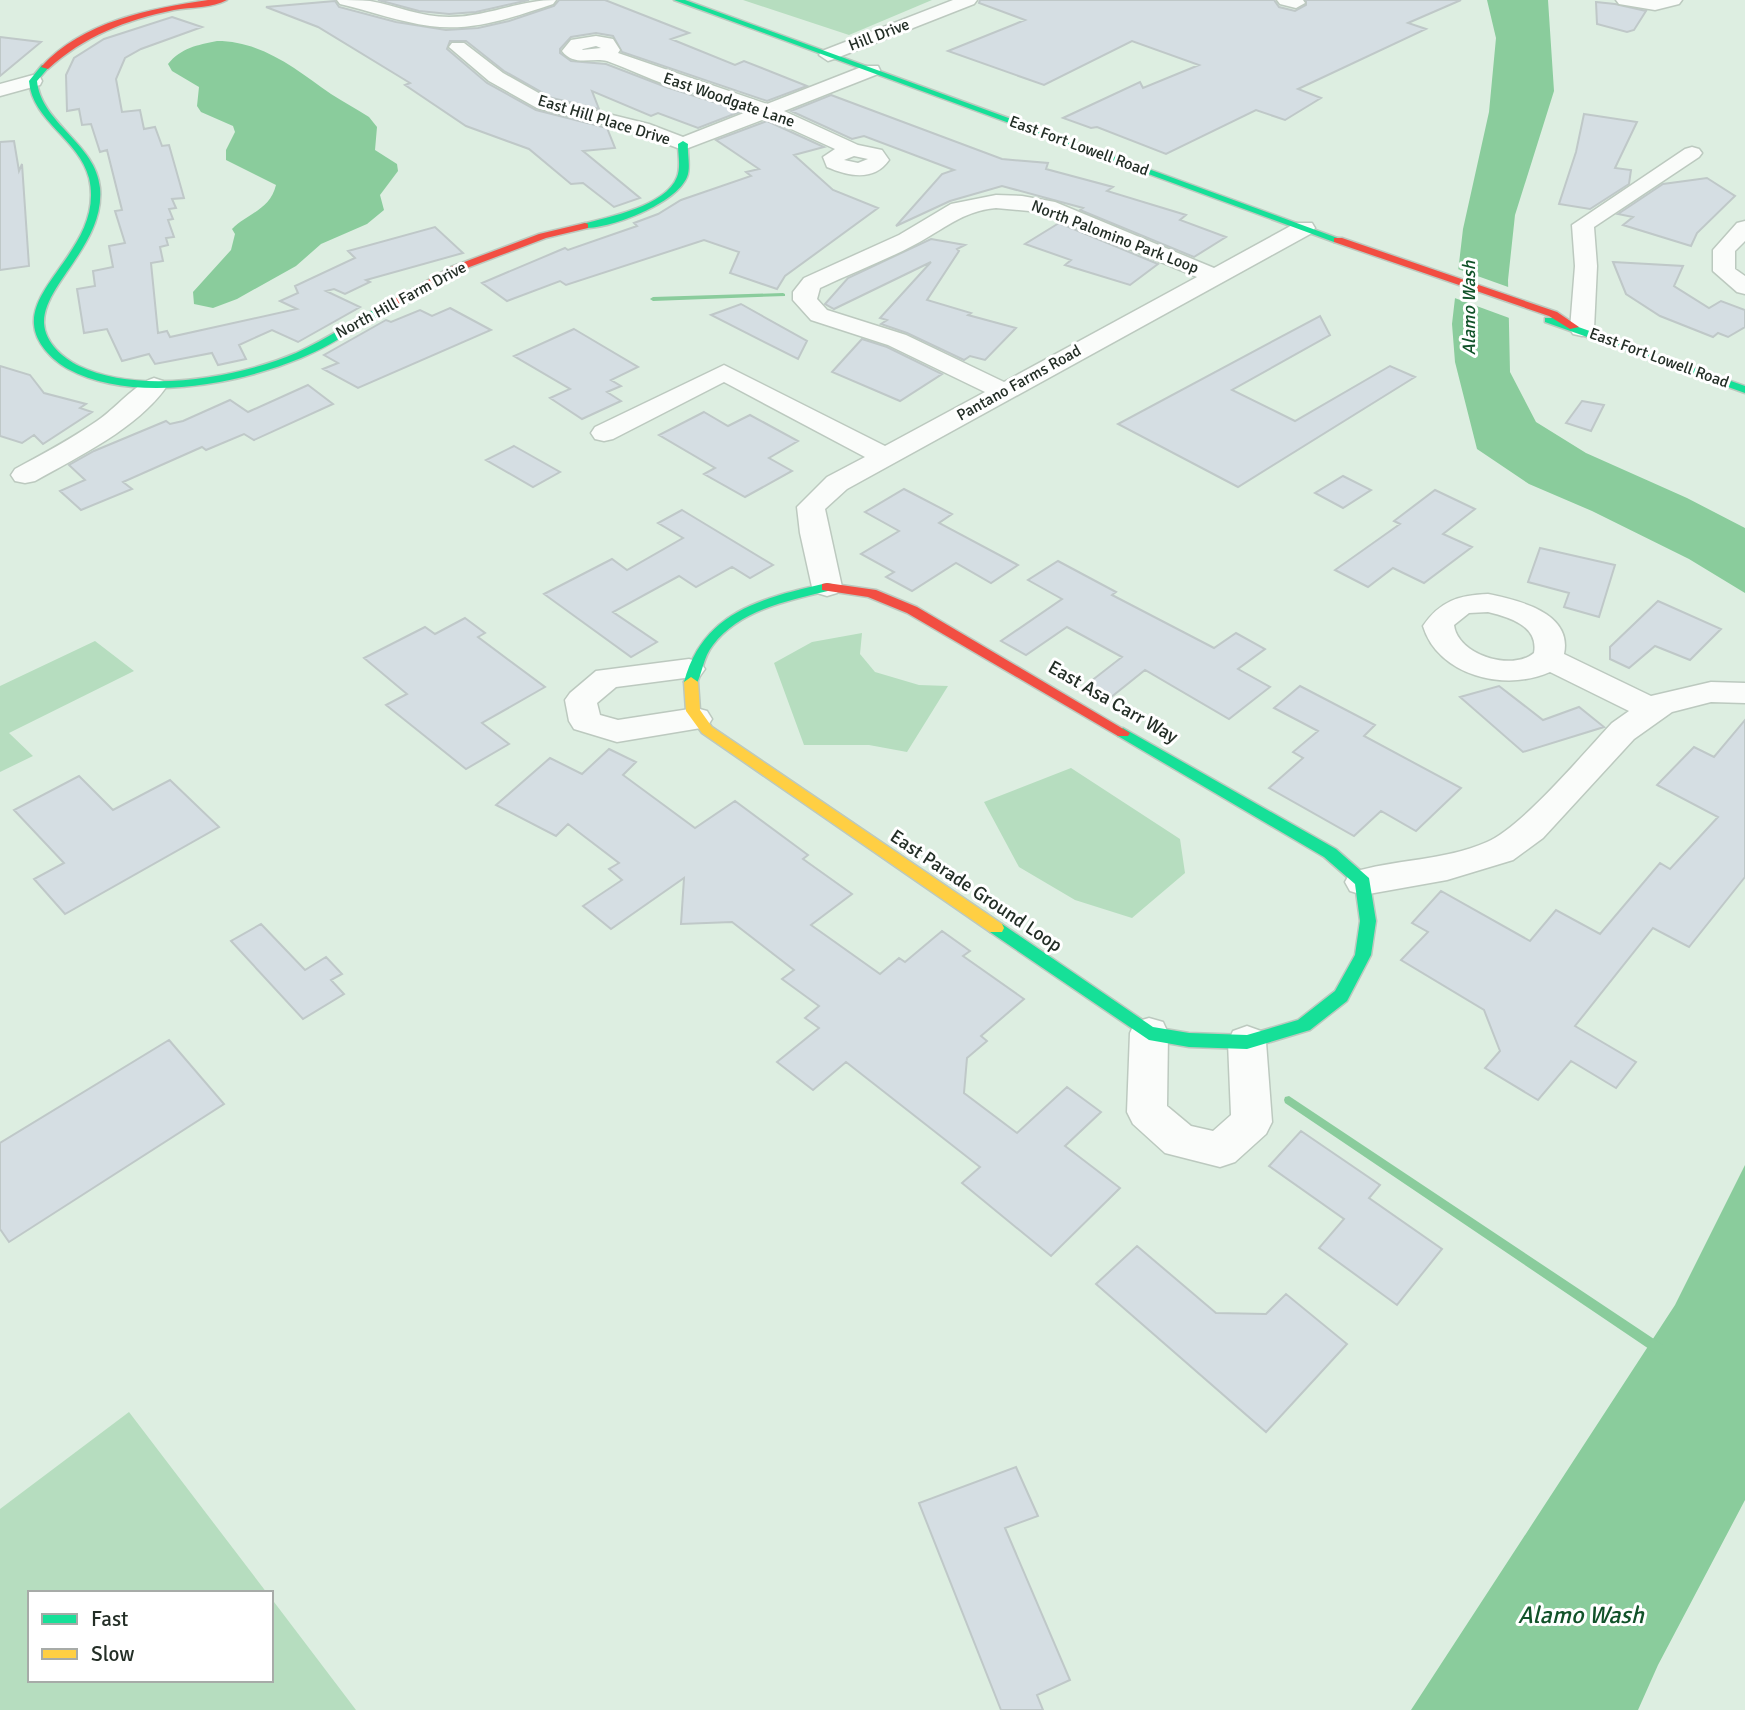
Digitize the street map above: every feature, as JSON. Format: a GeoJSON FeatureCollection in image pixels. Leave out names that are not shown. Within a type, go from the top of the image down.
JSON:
{"type":"FeatureCollection","features":[{"type":"Feature","properties":{"kind":"street"},"geometry":{"type":"LineString","coordinates":[[0,90],[33,81],[59,54],[87,37],[161,11],[223,0]]}},
{"type":"Feature","properties":{"kind":"street"},"geometry":{"type":"LineString","coordinates":[[346,0],[441,22],[471,21],[498,16],[547,0]]}},
{"type":"Feature","properties":{"kind":"street","name":"East Fort Lowell Road"},"geometry":{"type":"LineString","coordinates":[[678,0],[1745,390]]}},
{"type":"Feature","properties":{"kind":"street","name":"Hill Drive"},"geometry":{"type":"LineString","coordinates":[[828,55],[968,0]]}},
{"type":"Feature","properties":{"kind":"street"},"geometry":{"type":"LineString","coordinates":[[1625,0],[1648,5],[1673,0]]}},
{"type":"Feature","properties":{"kind":"street","name":"East Hill Place Drive"},"geometry":{"type":"LineString","coordinates":[[445,44],[544,104],[642,128],[683,144]]}},
{"type":"Feature","properties":{"kind":"street","name":"East Woodgate Lane"},"geometry":{"type":"LineString","coordinates":[[604,54],[768,112],[852,150]]}},
{"type":"Feature","properties":{"kind":"street"},"geometry":{"type":"LineString","coordinates":[[683,144],[871,70]]}},
{"type":"Feature","properties":{"kind":"street"},"geometry":{"type":"LineString","coordinates":[[33,81],[35,99],[85,158],[95,185],[96,205],[80,247],[50,293],[38,319],[41,338],[53,353],[75,369],[108,381],[153,386]]}},
{"type":"Feature","properties":{"kind":"street","name":"North Hill Farm Drive"},"geometry":{"type":"LineString","coordinates":[[153,386],[202,381],[255,369],[299,355],[454,269],[542,236],[611,219],[649,206],[677,189],[684,173],[681,158],[683,144]]}},
{"type":"Feature","properties":{"kind":"street"},"geometry":{"type":"LineString","coordinates":[[1578,328],[1586,266],[1583,225],[1684,159],[1652,157]]}},
{"type":"Feature","properties":{"kind":"street","name":"North Palomino Park Loop"},"geometry":{"type":"LineString","coordinates":[[1003,391],[897,341],[819,315],[805,300],[805,292],[812,283],[904,242],[947,214],[970,205],[995,201],[1031,202],[1046,207],[1214,276]]}},
{"type":"Feature","properties":{"kind":"street","name":"Pantano Farms Road"},"geometry":{"type":"LineString","coordinates":[[827,587],[814,533],[811,507],[837,483],[1304,228]]}},
{"type":"Feature","properties":{"kind":"street"},"geometry":{"type":"LineString","coordinates":[[1745,228],[1724,250],[1724,271],[1745,286]]}},
{"type":"Feature","properties":{"kind":"street"},"geometry":{"type":"LineString","coordinates":[[604,433],[724,372],[884,456]]}},
{"type":"Feature","properties":{"kind":"street"},"geometry":{"type":"LineString","coordinates":[[26,475],[97,436],[134,407],[153,386]]}},
{"type":"Feature","properties":{"kind":"street"},"geometry":{"type":"LineString","coordinates":[[689,669],[607,678],[581,700],[585,721],[617,731],[696,719],[690,695],[689,669],[699,651],[731,620],[784,596],[827,587]]}},
{"type":"Feature","properties":{"kind":"street","name":"East Asa Carr Way"},"geometry":{"type":"LineString","coordinates":[[827,587],[871,593],[912,610],[1330,852],[1363,882]]}},
{"type":"Feature","properties":{"kind":"street"},"geometry":{"type":"LineString","coordinates":[[1548,658],[1652,710]]}},
{"type":"Feature","properties":{"kind":"street"},"geometry":{"type":"LineString","coordinates":[[1363,882],[1447,867],[1501,851],[1531,829],[1623,731],[1661,704],[1711,692],[1745,692]]}},
{"type":"Feature","properties":{"kind":"street","name":"East Parade Ground Loop"},"geometry":{"type":"LineString","coordinates":[[696,719],[720,740],[1149,1033],[1189,1040],[1247,1042],[1304,1025],[1341,996],[1363,955],[1368,921],[1363,882]]}},
{"type":"Feature","properties":{"kind":"street"},"geometry":{"type":"LineString","coordinates":[[1149,1033],[1147,1112],[1179,1141],[1220,1150],[1252,1122],[1247,1042]]}},
{"type":"Feature","properties":{"kind":"shaded area"},"geometry":{"type":"Polygon","coordinates":[[[743,0],[932,0],[849,35],[743,0]]]}},
{"type":"Feature","properties":{"kind":"shaded area"},"geometry":{"type":"Polygon","coordinates":[[[862,633],[860,654],[875,672],[919,685],[948,686],[907,752],[869,745],[804,745],[774,663],[812,642],[862,633]]]}},
{"type":"Feature","properties":{"kind":"shaded area"},"geometry":{"type":"Polygon","coordinates":[[[95,641],[134,671],[9,733],[33,756],[0,772],[0,686],[95,641]]]}},
{"type":"Feature","properties":{"kind":"shaded area"},"geometry":{"type":"Polygon","coordinates":[[[1071,768],[1180,839],[1185,873],[1132,918],[1075,900],[1019,867],[984,802],[1071,768]]]}},
{"type":"Feature","properties":{"kind":"shaded area"},"geometry":{"type":"Polygon","coordinates":[[[129,1412],[265,1591],[28,1591],[28,1682],[273,1682],[273,1601],[356,1710],[0,1710],[0,1509],[129,1412]]]}},
{"type":"Feature","properties":{"kind":"water","name":"Alamo Wash"},"geometry":{"type":"Polygon","coordinates":[[[1487,0],[1548,0],[1554,91],[1515,215],[1508,280],[1510,372],[1536,422],[1586,453],[1687,498],[1745,528],[1745,593],[1689,559],[1592,511],[1529,484],[1477,449],[1455,362],[1452,324],[1463,229],[1489,112],[1496,38],[1487,0]]]}},
{"type":"Feature","properties":{"kind":"water"},"geometry":{"type":"Polygon","coordinates":[[[217,41],[249,46],[278,58],[369,117],[377,127],[375,150],[397,164],[398,171],[380,195],[384,210],[367,224],[321,244],[296,266],[237,299],[213,308],[194,304],[193,292],[231,250],[235,234],[232,229],[264,206],[276,185],[226,160],[226,150],[235,132],[233,126],[201,112],[197,106],[199,87],[172,71],[168,64],[184,51],[217,41]]]}},
{"type":"Feature","properties":{"kind":"water","name":"Alamo Wash"},"geometry":{"type":"Polygon","coordinates":[[[1745,1165],[1745,1500],[1658,1665],[1638,1710],[1411,1710],[1675,1305],[1745,1165]]]}},
{"type":"Feature","properties":{"kind":"pier"},"geometry":{"type":"Polygon","coordinates":[[[1455,268],[1511,288],[1512,319],[1452,297],[1455,268]]]}},
{"type":"Feature","properties":{"kind":"building"},"geometry":{"type":"Polygon","coordinates":[[[378,0],[529,0],[476,12],[449,14],[419,11],[378,0]]]}},
{"type":"Feature","properties":{"kind":"building"},"geometry":{"type":"Polygon","coordinates":[[[559,0],[605,0],[689,33],[671,39],[735,65],[744,61],[807,86],[767,101],[622,52],[613,36],[596,33],[571,37],[560,49],[560,53],[571,61],[606,64],[666,87],[742,111],[698,128],[658,113],[651,116],[592,91],[599,109],[552,98],[504,71],[466,41],[450,41],[447,49],[487,83],[536,110],[607,128],[615,148],[583,151],[640,198],[614,207],[583,183],[571,184],[529,149],[466,126],[405,85],[410,83],[318,27],[266,7],[335,1],[339,7],[396,22],[446,30],[478,28],[509,21],[554,6],[559,0]]]}},
{"type":"Feature","properties":{"kind":"building"},"geometry":{"type":"Polygon","coordinates":[[[980,0],[1274,0],[1279,7],[1295,11],[1306,5],[1306,0],[1461,0],[1408,23],[1426,29],[1298,89],[1321,98],[1285,120],[1256,110],[1166,154],[1097,127],[1091,128],[1063,118],[1140,82],[1143,88],[1199,65],[1132,41],[1044,85],[948,51],[1025,20],[979,3],[980,0]]]}},
{"type":"Feature","properties":{"kind":"building"},"geometry":{"type":"Polygon","coordinates":[[[1596,2],[1646,11],[1634,30],[1627,32],[1597,24],[1596,2]]]}},
{"type":"Feature","properties":{"kind":"building"},"geometry":{"type":"Polygon","coordinates":[[[172,17],[202,27],[141,49],[125,58],[116,79],[122,112],[140,110],[144,129],[155,127],[162,146],[169,145],[184,198],[172,199],[176,208],[169,209],[173,219],[168,220],[174,237],[166,238],[168,245],[160,247],[163,261],[151,263],[158,333],[167,331],[170,337],[297,309],[280,301],[298,293],[295,286],[355,258],[348,251],[435,227],[463,253],[366,280],[370,282],[345,294],[334,289],[326,291],[360,307],[298,342],[272,330],[239,345],[246,359],[218,365],[212,353],[155,364],[149,354],[122,361],[107,329],[84,333],[77,289],[95,286],[93,271],[113,267],[109,246],[125,243],[115,211],[122,210],[107,150],[100,152],[91,124],[82,125],[79,109],[67,111],[66,75],[74,58],[104,39],[172,17]]]}},
{"type":"Feature","properties":{"kind":"building"},"geometry":{"type":"Polygon","coordinates":[[[0,37],[41,42],[0,76],[0,37]]]}},
{"type":"Feature","properties":{"kind":"building"},"geometry":{"type":"Polygon","coordinates":[[[831,95],[1002,159],[1048,163],[1046,169],[1113,187],[1107,191],[1186,215],[1180,220],[1226,237],[1194,257],[1080,210],[1083,208],[1002,186],[950,201],[896,226],[942,174],[954,170],[864,136],[852,139],[791,111],[831,95]]]}},
{"type":"Feature","properties":{"kind":"building"},"geometry":{"type":"Polygon","coordinates":[[[1584,114],[1637,122],[1615,168],[1631,170],[1629,184],[1590,209],[1559,204],[1576,152],[1584,114]]]}},
{"type":"Feature","properties":{"kind":"building"},"geometry":{"type":"Polygon","coordinates":[[[767,121],[824,147],[794,155],[833,190],[878,208],[785,276],[777,289],[730,273],[739,252],[704,240],[566,285],[560,281],[507,301],[482,283],[565,248],[568,250],[637,226],[634,223],[658,214],[681,200],[751,176],[746,172],[759,169],[716,140],[767,121]]]}},
{"type":"Feature","properties":{"kind":"building"},"geometry":{"type":"Polygon","coordinates":[[[14,141],[19,171],[22,164],[29,266],[0,270],[0,142],[14,141]]]}},
{"type":"Feature","properties":{"kind":"building"},"geometry":{"type":"Polygon","coordinates":[[[1707,178],[1735,196],[1697,233],[1691,246],[1623,225],[1633,217],[1618,214],[1663,184],[1707,178]]]}},
{"type":"Feature","properties":{"kind":"building"},"geometry":{"type":"Polygon","coordinates":[[[1059,223],[1158,264],[1130,285],[1065,265],[1071,260],[1025,244],[1059,223]]]}},
{"type":"Feature","properties":{"kind":"building"},"geometry":{"type":"Polygon","coordinates":[[[931,239],[965,245],[957,249],[959,251],[927,300],[1016,328],[985,360],[970,356],[964,360],[881,324],[887,320],[880,318],[931,262],[834,309],[825,304],[848,278],[931,239]]]}},
{"type":"Feature","properties":{"kind":"building"},"geometry":{"type":"Polygon","coordinates":[[[1613,262],[1683,266],[1674,286],[1709,308],[1721,301],[1745,310],[1745,327],[1728,337],[1718,333],[1713,337],[1660,316],[1626,294],[1613,262]]]}},
{"type":"Feature","properties":{"kind":"building"},"geometry":{"type":"Polygon","coordinates":[[[741,304],[807,341],[798,359],[711,315],[741,304]]]}},
{"type":"Feature","properties":{"kind":"building"},"geometry":{"type":"Polygon","coordinates":[[[450,308],[491,330],[358,388],[323,369],[338,363],[324,355],[386,320],[391,322],[420,310],[432,316],[450,308]]]}},
{"type":"Feature","properties":{"kind":"building"},"geometry":{"type":"Polygon","coordinates":[[[1320,316],[1330,335],[1232,390],[1295,421],[1390,366],[1415,377],[1238,487],[1118,424],[1320,316]]]}},
{"type":"Feature","properties":{"kind":"building"},"geometry":{"type":"Polygon","coordinates":[[[574,329],[638,367],[611,380],[621,386],[607,392],[621,401],[582,419],[550,398],[570,389],[514,356],[574,329]]]}},
{"type":"Feature","properties":{"kind":"building"},"geometry":{"type":"Polygon","coordinates":[[[862,339],[887,347],[942,374],[900,401],[832,372],[862,339]]]}},
{"type":"Feature","properties":{"kind":"building"},"geometry":{"type":"Polygon","coordinates":[[[0,366],[30,375],[44,393],[86,404],[80,408],[92,412],[43,444],[34,435],[22,443],[0,436],[0,366]]]}},
{"type":"Feature","properties":{"kind":"building"},"geometry":{"type":"Polygon","coordinates":[[[308,385],[333,404],[254,440],[244,434],[206,450],[202,447],[123,482],[132,489],[81,510],[60,491],[85,480],[69,465],[94,451],[166,421],[170,424],[183,421],[230,400],[248,412],[308,385]]]}},
{"type":"Feature","properties":{"kind":"building"},"geometry":{"type":"Polygon","coordinates":[[[1582,401],[1604,405],[1591,431],[1566,423],[1582,401]]]}},
{"type":"Feature","properties":{"kind":"building"},"geometry":{"type":"Polygon","coordinates":[[[704,412],[728,426],[750,415],[798,441],[769,458],[792,471],[745,497],[704,474],[715,468],[659,435],[704,412]]]}},
{"type":"Feature","properties":{"kind":"building"},"geometry":{"type":"Polygon","coordinates":[[[514,446],[560,472],[533,487],[486,460],[514,446]]]}},
{"type":"Feature","properties":{"kind":"building"},"geometry":{"type":"Polygon","coordinates":[[[1343,476],[1371,490],[1343,508],[1315,493],[1343,476]]]}},
{"type":"Feature","properties":{"kind":"building"},"geometry":{"type":"Polygon","coordinates":[[[904,489],[952,514],[939,523],[1018,565],[991,583],[956,563],[912,591],[886,577],[894,572],[861,554],[899,531],[865,512],[904,489]]]}},
{"type":"Feature","properties":{"kind":"building"},"geometry":{"type":"Polygon","coordinates":[[[1435,490],[1475,509],[1443,534],[1472,547],[1424,583],[1393,568],[1368,587],[1335,570],[1400,524],[1394,521],[1435,490]]]}},
{"type":"Feature","properties":{"kind":"building"},"geometry":{"type":"Polygon","coordinates":[[[682,510],[773,565],[750,578],[732,567],[696,587],[679,576],[613,612],[657,642],[631,657],[544,594],[612,559],[627,570],[683,538],[658,523],[682,510]]]}},
{"type":"Feature","properties":{"kind":"building"},"geometry":{"type":"Polygon","coordinates":[[[1540,548],[1615,565],[1599,617],[1564,607],[1569,593],[1528,582],[1540,548]]]}},
{"type":"Feature","properties":{"kind":"building"},"geometry":{"type":"Polygon","coordinates":[[[1058,561],[1116,592],[1112,595],[1214,648],[1236,633],[1265,649],[1238,669],[1270,687],[1229,719],[1145,670],[1110,698],[1086,685],[1122,657],[1067,627],[1026,655],[1001,641],[1062,599],[1028,580],[1058,561]]]}},
{"type":"Feature","properties":{"kind":"building"},"geometry":{"type":"Polygon","coordinates":[[[1658,601],[1721,629],[1690,660],[1655,646],[1629,668],[1610,659],[1610,647],[1658,601]]]}},
{"type":"Feature","properties":{"kind":"building"},"geometry":{"type":"Polygon","coordinates":[[[465,618],[485,633],[478,637],[545,687],[482,723],[509,744],[466,769],[386,705],[407,694],[364,658],[425,627],[435,634],[465,618]]]}},
{"type":"Feature","properties":{"kind":"building"},"geometry":{"type":"Polygon","coordinates":[[[1300,686],[1375,725],[1364,736],[1461,788],[1416,831],[1381,811],[1354,836],[1269,788],[1303,758],[1293,752],[1318,731],[1274,708],[1300,686]]]}},
{"type":"Feature","properties":{"kind":"building"},"geometry":{"type":"Polygon","coordinates":[[[1499,686],[1543,720],[1579,707],[1604,727],[1523,752],[1460,697],[1499,686]]]}},
{"type":"Feature","properties":{"kind":"building"},"geometry":{"type":"Polygon","coordinates":[[[1745,720],[1745,877],[1689,947],[1653,928],[1575,1026],[1636,1062],[1616,1088],[1571,1061],[1538,1100],[1485,1068],[1500,1051],[1484,1010],[1401,960],[1428,932],[1412,923],[1441,891],[1530,941],[1556,910],[1600,934],[1660,863],[1670,869],[1718,817],[1657,785],[1694,747],[1714,757],[1745,720]]]}},
{"type":"Feature","properties":{"kind":"building"},"geometry":{"type":"Polygon","coordinates":[[[609,749],[636,762],[623,775],[695,828],[735,801],[808,855],[803,859],[852,894],[811,925],[880,974],[899,958],[905,962],[942,931],[970,951],[963,956],[1024,999],[981,1036],[987,1041],[967,1058],[964,1093],[1017,1133],[1067,1087],[1101,1112],[1065,1146],[1120,1188],[1051,1256],[962,1183],[980,1167],[846,1062],[813,1090],[777,1062],[819,1028],[805,1018],[819,1006],[782,979],[794,970],[732,922],[681,924],[684,878],[611,929],[583,906],[622,880],[609,869],[619,863],[568,824],[556,836],[496,805],[550,758],[582,774],[609,749]]]}},
{"type":"Feature","properties":{"kind":"building"},"geometry":{"type":"Polygon","coordinates":[[[79,776],[113,810],[170,780],[219,827],[65,914],[34,879],[64,863],[14,810],[79,776]]]}},
{"type":"Feature","properties":{"kind":"building"},"geometry":{"type":"Polygon","coordinates":[[[261,924],[305,970],[326,957],[342,974],[331,980],[344,994],[303,1019],[231,941],[261,924]]]}},
{"type":"Feature","properties":{"kind":"building"},"geometry":{"type":"Polygon","coordinates":[[[169,1040],[224,1104],[9,1242],[0,1229],[0,1143],[169,1040]]]}},
{"type":"Feature","properties":{"kind":"building"},"geometry":{"type":"Polygon","coordinates":[[[1301,1131],[1380,1185],[1369,1198],[1442,1249],[1397,1305],[1319,1248],[1344,1219],[1269,1166],[1301,1131]]]}},
{"type":"Feature","properties":{"kind":"building"},"geometry":{"type":"Polygon","coordinates":[[[1137,1246],[1216,1313],[1266,1314],[1286,1294],[1347,1344],[1266,1432],[1096,1284],[1137,1246]]]}},
{"type":"Feature","properties":{"kind":"building"},"geometry":{"type":"Polygon","coordinates":[[[1016,1467],[1038,1516],[1005,1528],[1070,1680],[1037,1695],[1043,1710],[1001,1710],[919,1503],[1016,1467]]]}},
{"type":"Feature","properties":{"kind":"waterway"},"geometry":{"type":"LineString","coordinates":[[653,299],[783,295]]}},
{"type":"Feature","properties":{"kind":"waterway"},"geometry":{"type":"LineString","coordinates":[[1289,1100],[1659,1349]]}},
{"type":"Feature","properties":{"kind":"traffic: fast"},"geometry":{"type":"LineString","coordinates":[[678,0],[1338,240]]}},
{"type":"Feature","properties":{"kind":"traffic: fast"},"geometry":{"type":"LineString","coordinates":[[45,67],[33,81],[36,99],[84,157],[95,188],[93,212],[79,249],[54,285],[40,315],[39,323],[44,340],[62,360],[87,373],[111,380],[166,384],[223,378],[300,355],[388,306]]}},
{"type":"Feature","properties":{"kind":"traffic: fast"},"geometry":{"type":"LineString","coordinates":[[585,226],[640,210],[666,196],[682,177],[683,144]]}},
{"type":"Feature","properties":{"kind":"traffic: fast"},"geometry":{"type":"LineString","coordinates":[[1549,320],[1745,390]]}},
{"type":"Feature","properties":{"kind":"traffic: fast"},"geometry":{"type":"LineString","coordinates":[[691,682],[697,660],[708,641],[723,627],[762,605],[827,587]]}},
{"type":"Feature","properties":{"kind":"traffic: fast"},"geometry":{"type":"LineString","coordinates":[[996,928],[1149,1033],[1189,1040],[1247,1042],[1304,1025],[1341,996],[1363,955],[1368,921],[1363,882],[1330,853],[1123,733]]}},
{"type":"Feature","properties":{"kind":"traffic: slow"},"geometry":{"type":"LineString","coordinates":[[691,682],[693,711],[707,730],[996,928]]}},
{"type":"Feature","properties":{"kind":"traffic: jam"},"geometry":{"type":"LineString","coordinates":[[45,67],[83,38],[128,19],[223,0]]}},
{"type":"Feature","properties":{"kind":"traffic: jam"},"geometry":{"type":"LineString","coordinates":[[388,306],[455,269],[543,236],[585,226]]}},
{"type":"Feature","properties":{"kind":"traffic: jam"},"geometry":{"type":"LineString","coordinates":[[1338,240],[1553,314],[1574,327]]}},
{"type":"Feature","properties":{"kind":"traffic: jam"},"geometry":{"type":"LineString","coordinates":[[827,587],[871,593],[912,610],[1123,733]]}}]}
